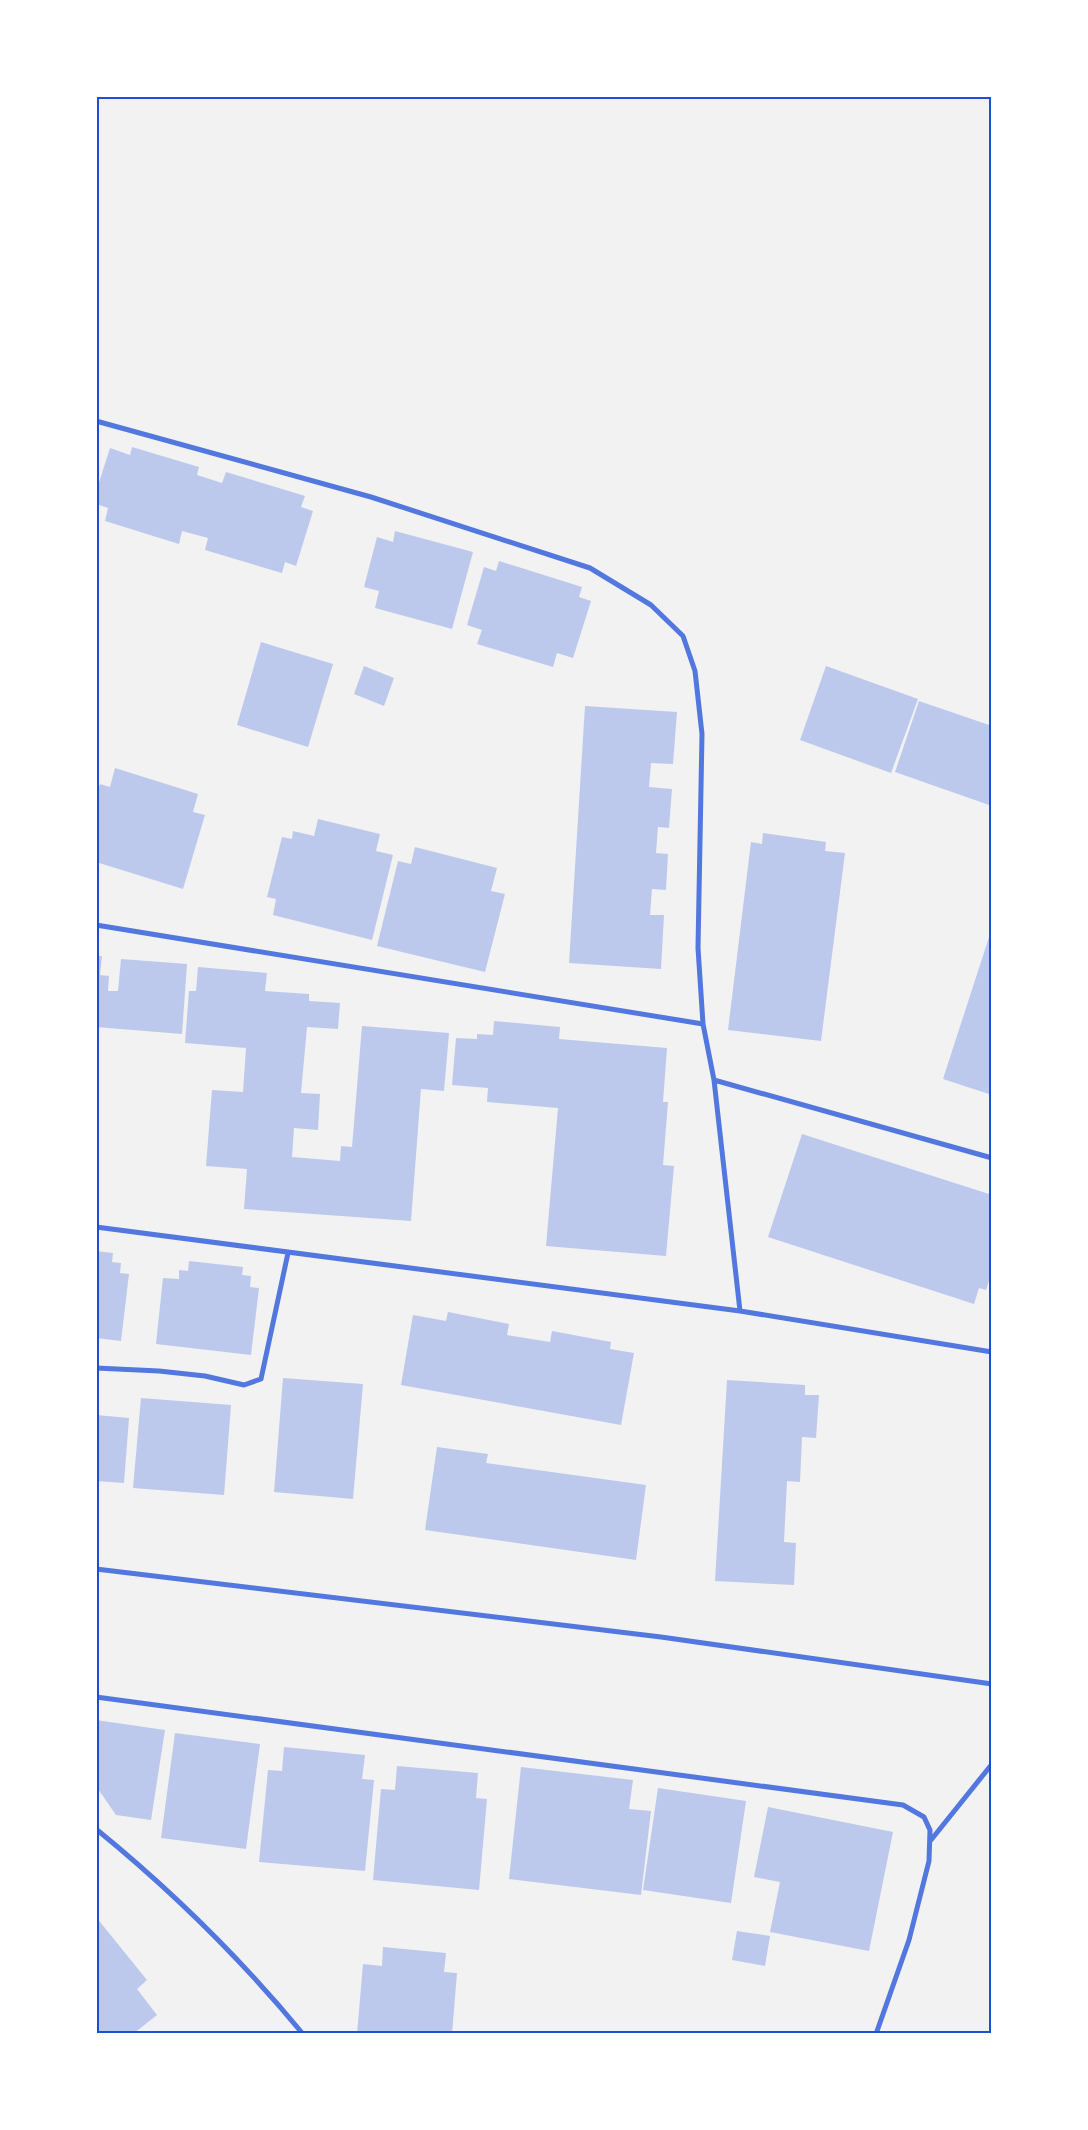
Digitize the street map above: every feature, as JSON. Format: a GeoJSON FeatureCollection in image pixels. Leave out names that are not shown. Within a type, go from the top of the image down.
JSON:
{"type":"FeatureCollection","features":[{"type":"Feature","properties":{"kind":"street"},"geometry":{"type":"LineString","coordinates":[[96,421],[371,497],[590,568],[651,605],[683,636],[696,671],[702,734],[698,948],[703,1024],[714,1080],[740,1311]]}},
{"type":"Feature","properties":{"kind":"street"},"geometry":{"type":"LineString","coordinates":[[96,925],[703,1024]]}},
{"type":"Feature","properties":{"kind":"street"},"geometry":{"type":"LineString","coordinates":[[714,1080],[992,1158]]}},
{"type":"Feature","properties":{"kind":"street"},"geometry":{"type":"LineString","coordinates":[[96,1227],[740,1311],[992,1352]]}},
{"type":"Feature","properties":{"kind":"street"},"geometry":{"type":"LineString","coordinates":[[96,1368],[159,1370],[205,1376],[244,1385],[261,1379],[288,1253]]}},
{"type":"Feature","properties":{"kind":"street"},"geometry":{"type":"LineString","coordinates":[[96,1569],[661,1636],[992,1684]]}},
{"type":"Feature","properties":{"kind":"street"},"geometry":{"type":"LineString","coordinates":[[96,1697],[903,1805],[924,1817],[930,1830],[929,1861],[909,1940],[876,2034]]}},
{"type":"Feature","properties":{"kind":"street"},"geometry":{"type":"LineString","coordinates":[[931,1840],[992,1764]]}},
{"type":"Feature","properties":{"kind":"street"},"geometry":{"type":"LineString","coordinates":[[96,1829],[156,1879],[262,1985],[303,2034]]}},
{"type":"Feature","properties":{"kind":"building"},"geometry":{"type":"Polygon","coordinates":[[[132,447],[199,467],[197,475],[222,483],[226,472],[305,496],[301,507],[313,511],[296,566],[285,562],[282,573],[205,550],[208,538],[182,531],[179,544],[105,521],[108,508],[96,504],[96,492],[110,448],[130,455],[132,447]]]}},
{"type":"Feature","properties":{"kind":"building"},"geometry":{"type":"Polygon","coordinates":[[[395,531],[473,552],[452,629],[375,608],[379,591],[364,587],[377,537],[393,542],[395,531]]]}},
{"type":"Feature","properties":{"kind":"building"},"geometry":{"type":"Polygon","coordinates":[[[499,561],[582,587],[579,597],[591,601],[573,658],[557,653],[553,667],[477,644],[482,630],[467,625],[484,567],[496,571],[499,561]]]}},
{"type":"Feature","properties":{"kind":"building"},"geometry":{"type":"Polygon","coordinates":[[[261,642],[333,664],[308,747],[237,725],[261,642]]]}},
{"type":"Feature","properties":{"kind":"building"},"geometry":{"type":"Polygon","coordinates":[[[364,666],[394,678],[384,706],[354,694],[364,666]]]}},
{"type":"Feature","properties":{"kind":"building"},"geometry":{"type":"Polygon","coordinates":[[[826,666],[918,699],[891,773],[800,740],[826,666]]]}},
{"type":"Feature","properties":{"kind":"building"},"geometry":{"type":"Polygon","coordinates":[[[919,701],[992,726],[992,797],[989,805],[895,772],[919,701]]]}},
{"type":"Feature","properties":{"kind":"building"},"geometry":{"type":"Polygon","coordinates":[[[585,706],[677,712],[673,764],[651,763],[649,787],[672,789],[669,828],[658,827],[656,853],[668,854],[666,890],[652,889],[650,915],[664,915],[661,969],[569,963],[585,706]]]}},
{"type":"Feature","properties":{"kind":"building"},"geometry":{"type":"Polygon","coordinates":[[[115,768],[198,794],[193,812],[205,815],[183,889],[96,862],[96,797],[100,784],[110,787],[115,768]]]}},
{"type":"Feature","properties":{"kind":"building"},"geometry":{"type":"Polygon","coordinates":[[[318,819],[380,834],[376,851],[393,855],[372,940],[273,915],[276,899],[267,897],[282,837],[292,839],[293,831],[314,836],[318,819]]]}},
{"type":"Feature","properties":{"kind":"building"},"geometry":{"type":"Polygon","coordinates":[[[763,833],[826,842],[825,851],[845,853],[821,1041],[728,1030],[751,842],[762,844],[763,833]]]}},
{"type":"Feature","properties":{"kind":"building"},"geometry":{"type":"Polygon","coordinates":[[[415,847],[497,868],[491,891],[505,894],[485,972],[377,946],[398,861],[411,864],[415,847]]]}},
{"type":"Feature","properties":{"kind":"building"},"geometry":{"type":"Polygon","coordinates":[[[992,931],[992,1095],[943,1079],[992,931]]]}},
{"type":"Feature","properties":{"kind":"building"},"geometry":{"type":"Polygon","coordinates":[[[96,956],[102,956],[100,975],[109,976],[108,991],[118,991],[121,959],[187,964],[182,1034],[96,1027],[96,956]]]}},
{"type":"Feature","properties":{"kind":"building"},"geometry":{"type":"Polygon","coordinates":[[[198,967],[267,973],[265,991],[309,994],[309,1001],[340,1003],[338,1029],[307,1027],[301,1093],[320,1094],[318,1130],[294,1128],[292,1157],[340,1161],[341,1146],[352,1147],[362,1026],[449,1033],[444,1091],[421,1089],[411,1221],[244,1209],[247,1169],[206,1166],[212,1090],[243,1092],[246,1048],[185,1043],[189,991],[196,991],[198,967]]]}},
{"type":"Feature","properties":{"kind":"building"},"geometry":{"type":"Polygon","coordinates":[[[494,1021],[560,1027],[559,1039],[667,1048],[663,1102],[668,1102],[663,1165],[674,1166],[666,1256],[546,1246],[558,1108],[487,1102],[488,1088],[452,1085],[456,1038],[477,1039],[477,1034],[493,1035],[494,1021]]]}},
{"type":"Feature","properties":{"kind":"building"},"geometry":{"type":"Polygon","coordinates":[[[802,1134],[992,1195],[992,1272],[986,1290],[979,1288],[974,1304],[768,1237],[802,1134]]]}},
{"type":"Feature","properties":{"kind":"building"},"geometry":{"type":"Polygon","coordinates":[[[96,1251],[113,1253],[112,1262],[121,1263],[120,1273],[129,1274],[121,1341],[96,1338],[96,1251]]]}},
{"type":"Feature","properties":{"kind":"building"},"geometry":{"type":"Polygon","coordinates":[[[189,1261],[243,1267],[242,1275],[251,1276],[250,1287],[259,1288],[251,1355],[156,1344],[163,1278],[179,1279],[179,1270],[188,1271],[189,1261]]]}},
{"type":"Feature","properties":{"kind":"building"},"geometry":{"type":"Polygon","coordinates":[[[448,1312],[509,1324],[507,1335],[550,1342],[552,1331],[611,1342],[610,1349],[634,1353],[621,1425],[401,1385],[413,1315],[446,1321],[448,1312]]]}},
{"type":"Feature","properties":{"kind":"building"},"geometry":{"type":"Polygon","coordinates":[[[283,1378],[363,1384],[353,1499],[274,1492],[283,1378]]]}},
{"type":"Feature","properties":{"kind":"building"},"geometry":{"type":"Polygon","coordinates":[[[727,1380],[805,1385],[805,1395],[819,1395],[816,1438],[802,1437],[800,1482],[787,1481],[784,1542],[796,1543],[794,1585],[715,1581],[727,1380]]]}},
{"type":"Feature","properties":{"kind":"building"},"geometry":{"type":"Polygon","coordinates":[[[141,1398],[231,1405],[224,1495],[133,1488],[141,1398]]]}},
{"type":"Feature","properties":{"kind":"building"},"geometry":{"type":"Polygon","coordinates":[[[96,1415],[129,1418],[124,1483],[96,1481],[96,1415]]]}},
{"type":"Feature","properties":{"kind":"building"},"geometry":{"type":"Polygon","coordinates":[[[437,1447],[488,1454],[486,1463],[646,1485],[636,1560],[425,1530],[437,1447]]]}},
{"type":"Feature","properties":{"kind":"building"},"geometry":{"type":"Polygon","coordinates":[[[96,1720],[165,1730],[151,1820],[116,1815],[96,1786],[96,1720]]]}},
{"type":"Feature","properties":{"kind":"building"},"geometry":{"type":"Polygon","coordinates":[[[175,1733],[260,1744],[246,1849],[161,1838],[175,1733]]]}},
{"type":"Feature","properties":{"kind":"building"},"geometry":{"type":"Polygon","coordinates":[[[284,1747],[365,1755],[362,1779],[374,1780],[365,1871],[259,1862],[268,1770],[282,1771],[284,1747]]]}},
{"type":"Feature","properties":{"kind":"building"},"geometry":{"type":"Polygon","coordinates":[[[397,1766],[478,1773],[476,1798],[487,1799],[479,1890],[373,1880],[381,1789],[395,1790],[397,1766]]]}},
{"type":"Feature","properties":{"kind":"building"},"geometry":{"type":"Polygon","coordinates":[[[521,1767],[633,1780],[629,1809],[651,1811],[641,1895],[509,1879],[521,1767]]]}},
{"type":"Feature","properties":{"kind":"building"},"geometry":{"type":"Polygon","coordinates":[[[658,1788],[746,1801],[731,1903],[643,1890],[658,1788]]]}},
{"type":"Feature","properties":{"kind":"building"},"geometry":{"type":"Polygon","coordinates":[[[768,1807],[893,1832],[869,1951],[770,1932],[780,1882],[754,1877],[768,1807]]]}},
{"type":"Feature","properties":{"kind":"building"},"geometry":{"type":"Polygon","coordinates":[[[96,1917],[147,1980],[137,1989],[157,2015],[133,2034],[96,2034],[96,1917]]]}},
{"type":"Feature","properties":{"kind":"building"},"geometry":{"type":"Polygon","coordinates":[[[737,1931],[770,1936],[765,1966],[732,1960],[737,1931]]]}},
{"type":"Feature","properties":{"kind":"building"},"geometry":{"type":"Polygon","coordinates":[[[383,1947],[446,1953],[444,1972],[457,1973],[452,2034],[357,2034],[363,1964],[382,1966],[383,1947]]]}}]}
